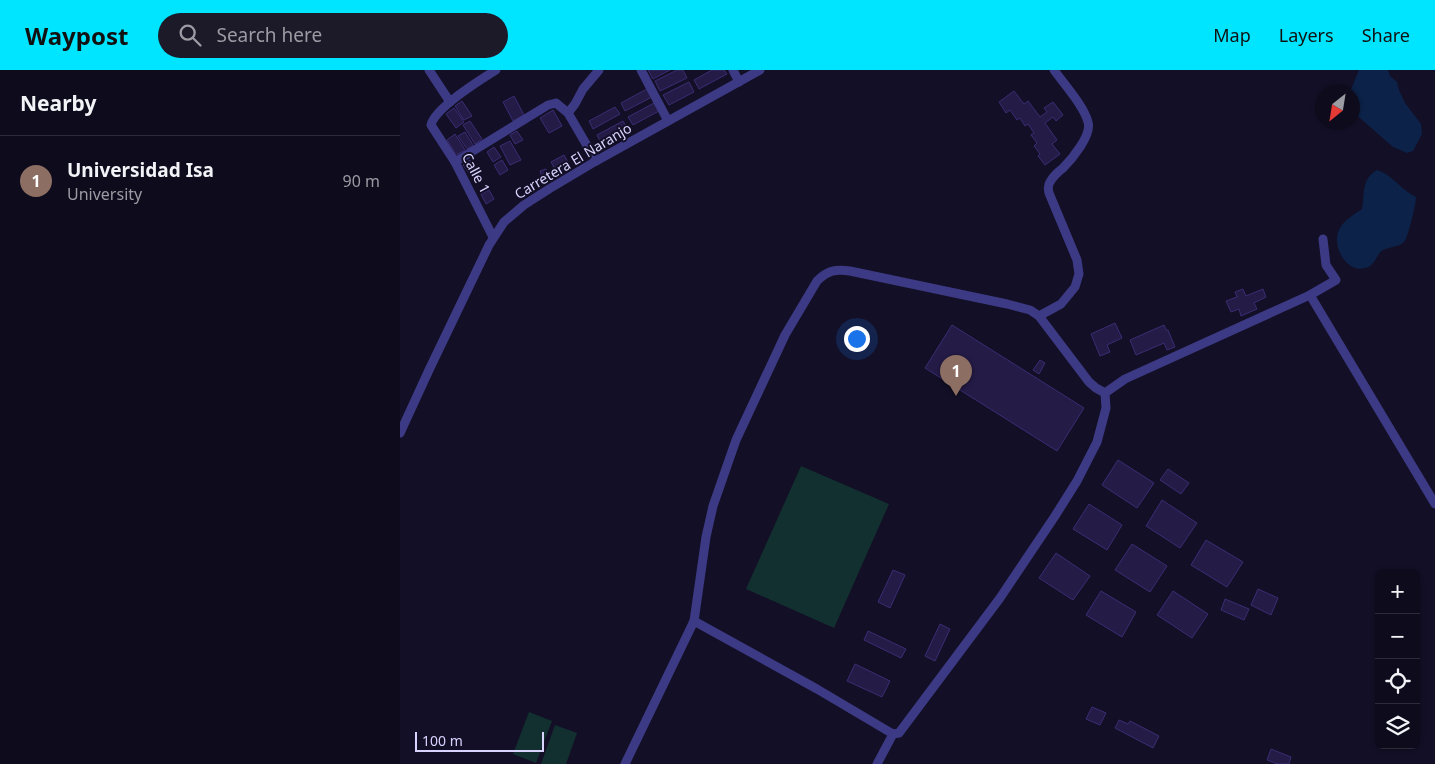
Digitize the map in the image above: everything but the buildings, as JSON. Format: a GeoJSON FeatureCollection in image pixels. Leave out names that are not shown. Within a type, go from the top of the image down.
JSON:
{"type":"FeatureCollection","features":[{"type":"Feature","properties":{"kind":"street"},"geometry":{"type":"LineString","coordinates":[[429,70],[450,102],[496,70]]}},
{"type":"Feature","properties":{"kind":"street"},"geometry":{"type":"LineString","coordinates":[[568,113],[598,70]]}},
{"type":"Feature","properties":{"kind":"street"},"geometry":{"type":"LineString","coordinates":[[641,70],[668,121]]}},
{"type":"Feature","properties":{"kind":"street"},"geometry":{"type":"LineString","coordinates":[[733,70],[740,82]]}},
{"type":"Feature","properties":{"kind":"street","name":"Carretera El Naranjo"},"geometry":{"type":"LineString","coordinates":[[400,433],[428,370],[493,237],[504,222],[548,188],[760,70]]}},
{"type":"Feature","properties":{"kind":"street"},"geometry":{"type":"LineString","coordinates":[[1039,316],[1064,301],[1075,287],[1079,274],[1077,260],[1048,187],[1054,176],[1071,160],[1086,136],[1089,124],[1085,112],[1054,70]]}},
{"type":"Feature","properties":{"kind":"street","name":"Calle 1"},"geometry":{"type":"LineString","coordinates":[[450,102],[432,120],[431,125],[455,162],[493,237]]}},
{"type":"Feature","properties":{"kind":"street"},"geometry":{"type":"LineString","coordinates":[[455,162],[548,105],[556,103],[568,113],[596,160]]}},
{"type":"Feature","properties":{"kind":"street"},"geometry":{"type":"LineString","coordinates":[[1105,393],[1125,379],[1310,295],[1336,280],[1326,265],[1323,239]]}},
{"type":"Feature","properties":{"kind":"street"},"geometry":{"type":"LineString","coordinates":[[625,764],[694,621],[706,537],[713,506],[736,440],[790,326],[817,280],[824,274],[832,271],[850,270],[1030,310],[1039,316],[1089,382],[1105,393]]}},
{"type":"Feature","properties":{"kind":"street"},"geometry":{"type":"LineString","coordinates":[[1310,295],[1435,504]]}},
{"type":"Feature","properties":{"kind":"street"},"geometry":{"type":"LineString","coordinates":[[694,621],[893,734],[899,733],[1000,598],[1086,466],[1098,442],[1106,408],[1105,393]]}},
{"type":"Feature","properties":{"kind":"street"},"geometry":{"type":"LineString","coordinates":[[877,764],[893,734]]}},
{"type":"Feature","properties":{"kind":"green space"},"geometry":{"type":"Polygon","coordinates":[[[801,466],[889,504],[834,628],[746,589],[801,466]]]}},
{"type":"Feature","properties":{"kind":"green space"},"geometry":{"type":"Polygon","coordinates":[[[529,712],[552,721],[536,763],[513,754],[529,712]]]}},
{"type":"Feature","properties":{"kind":"green space"},"geometry":{"type":"Polygon","coordinates":[[[555,725],[577,733],[566,764],[541,764],[555,725]]]}},
{"type":"Feature","properties":{"kind":"water"},"geometry":{"type":"Polygon","coordinates":[[[1359,70],[1388,70],[1390,76],[1397,82],[1405,103],[1421,124],[1422,134],[1413,151],[1407,153],[1393,147],[1360,118],[1360,85],[1353,85],[1359,70]]]}},
{"type":"Feature","properties":{"kind":"water"},"geometry":{"type":"Polygon","coordinates":[[[1377,170],[1388,175],[1416,197],[1408,234],[1404,242],[1383,250],[1373,264],[1361,269],[1348,264],[1343,258],[1339,252],[1337,237],[1343,224],[1362,209],[1366,182],[1377,170]]]}},
{"type":"Feature","properties":{"kind":"place","name":"Universidad Isa"},"geometry":{"type":"Point","coordinates":[956,396]}}]}
